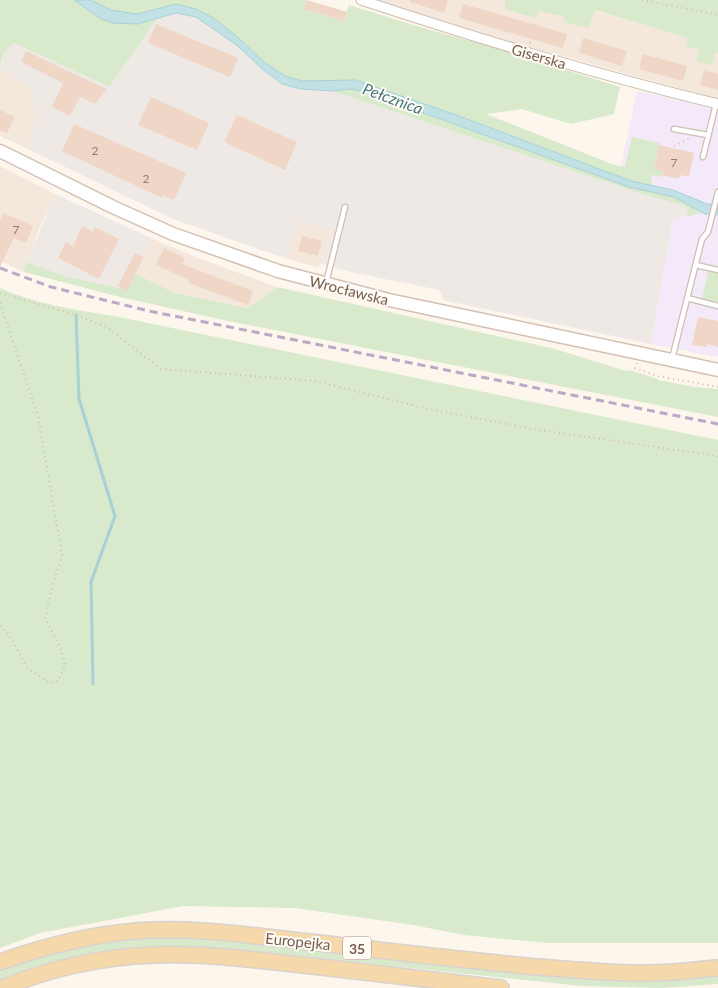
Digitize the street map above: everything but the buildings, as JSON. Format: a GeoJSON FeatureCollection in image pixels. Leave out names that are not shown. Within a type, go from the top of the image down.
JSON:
{"type":"FeatureCollection","features":[{"type":"Feature","properties":{"kind":"main road","name":"Wrocławska"},"geometry":{"type":"LineString","coordinates":[[0,151],[113,207],[173,234],[278,271],[389,300],[718,370]]}},
{"type":"Feature","properties":{"kind":"main road","name":"Europejka"},"geometry":{"type":"LineString","coordinates":[[0,962],[73,940],[115,934],[195,931],[496,963],[606,972],[672,972],[718,968]]}},
{"type":"Feature","properties":{"kind":"main road","name":"Europejka"},"geometry":{"type":"LineString","coordinates":[[3,988],[65,967],[151,955],[192,955],[266,961],[502,988]]}},
{"type":"Feature","properties":{"kind":"street","name":"Giserska"},"geometry":{"type":"LineString","coordinates":[[362,0],[485,41],[666,92],[717,104]]}},
{"type":"Feature","properties":{"kind":"lane"},"geometry":{"type":"LineString","coordinates":[[703,158],[717,104]]}},
{"type":"Feature","properties":{"kind":"lane"},"geometry":{"type":"LineString","coordinates":[[674,128],[708,135]]}},
{"type":"Feature","properties":{"kind":"lane"},"geometry":{"type":"LineString","coordinates":[[671,360],[702,239],[708,232],[718,192]]}},
{"type":"Feature","properties":{"kind":"lane"},"geometry":{"type":"LineString","coordinates":[[325,284],[345,207]]}},
{"type":"Feature","properties":{"kind":"lane"},"geometry":{"type":"LineString","coordinates":[[696,265],[718,270]]}},
{"type":"Feature","properties":{"kind":"lane"},"geometry":{"type":"LineString","coordinates":[[686,298],[718,306]]}},
{"type":"Feature","properties":{"kind":"path"},"geometry":{"type":"LineString","coordinates":[[642,0],[718,14]]}},
{"type":"Feature","properties":{"kind":"path"},"geometry":{"type":"LineString","coordinates":[[674,146],[700,133]]}},
{"type":"Feature","properties":{"kind":"path"},"geometry":{"type":"LineString","coordinates":[[0,293],[107,326],[161,369],[315,380],[428,409],[538,430],[718,456]]}},
{"type":"Feature","properties":{"kind":"path"},"geometry":{"type":"LineString","coordinates":[[0,303],[38,416],[62,555],[45,618],[61,648],[65,666],[58,681],[50,682],[26,667],[13,641],[0,625]]}},
{"type":"Feature","properties":{"kind":"path"},"geometry":{"type":"LineString","coordinates":[[658,376],[718,387]]}},
{"type":"Feature","properties":{"kind":"shaded area"},"geometry":{"type":"Polygon","coordinates":[[[375,0],[506,0],[504,9],[536,17],[538,11],[565,17],[589,28],[594,10],[689,38],[699,50],[696,61],[715,52],[718,53],[718,99],[476,32],[375,0]]]}},
{"type":"Feature","properties":{"kind":"shaded area"},"geometry":{"type":"Polygon","coordinates":[[[175,13],[196,17],[211,26],[238,46],[261,68],[282,84],[301,89],[332,91],[639,193],[686,206],[688,216],[673,219],[651,344],[443,300],[440,290],[355,273],[321,264],[332,230],[298,221],[287,259],[173,219],[28,149],[36,120],[32,88],[0,69],[4,52],[14,43],[109,87],[157,19],[175,13]]]}},
{"type":"Feature","properties":{"kind":"shaded area"},"geometry":{"type":"Polygon","coordinates":[[[0,69],[32,88],[36,120],[28,149],[0,136],[0,69]]]}},
{"type":"Feature","properties":{"kind":"shaded area"},"geometry":{"type":"Polygon","coordinates":[[[637,91],[718,109],[718,357],[651,344],[673,219],[706,212],[707,205],[673,190],[652,185],[650,174],[621,166],[637,91]]]}},
{"type":"Feature","properties":{"kind":"shaded area"},"geometry":{"type":"Polygon","coordinates":[[[0,166],[55,194],[39,229],[24,272],[0,261],[0,166]]]}},
{"type":"Feature","properties":{"kind":"shaded area"},"geometry":{"type":"Polygon","coordinates":[[[55,194],[151,238],[136,274],[126,289],[67,277],[27,262],[55,194]]]}},
{"type":"Feature","properties":{"kind":"shaded area"},"geometry":{"type":"Polygon","coordinates":[[[298,221],[332,230],[321,264],[317,267],[287,259],[298,221]]]}},
{"type":"Feature","properties":{"kind":"shaded area"},"geometry":{"type":"Polygon","coordinates":[[[151,238],[198,258],[277,287],[248,308],[175,293],[136,274],[151,238]]]}},
{"type":"Feature","properties":{"kind":"green space"},"geometry":{"type":"Polygon","coordinates":[[[0,0],[74,0],[138,24],[157,19],[109,87],[14,43],[4,52],[0,66],[0,0]]]}},
{"type":"Feature","properties":{"kind":"green space"},"geometry":{"type":"Polygon","coordinates":[[[91,0],[307,0],[304,9],[344,21],[349,5],[499,49],[620,87],[614,114],[571,124],[522,109],[486,114],[612,164],[625,167],[632,137],[660,143],[654,169],[663,171],[662,177],[651,175],[652,185],[631,181],[459,116],[355,80],[301,81],[285,76],[264,62],[215,19],[196,9],[176,4],[137,14],[111,10],[91,0]]]}},
{"type":"Feature","properties":{"kind":"green space"},"geometry":{"type":"Polygon","coordinates":[[[506,0],[718,0],[718,53],[715,53],[712,65],[696,61],[699,50],[686,47],[688,38],[595,10],[589,28],[564,22],[565,17],[539,11],[536,18],[504,9],[506,0]]]}},
{"type":"Feature","properties":{"kind":"green space"},"geometry":{"type":"Polygon","coordinates":[[[352,89],[368,93],[629,187],[674,197],[702,213],[688,216],[686,206],[639,193],[332,91],[352,89]]]}},
{"type":"Feature","properties":{"kind":"green space"},"geometry":{"type":"Polygon","coordinates":[[[27,262],[67,277],[126,289],[136,274],[175,293],[248,308],[277,287],[555,349],[658,380],[718,389],[718,417],[228,321],[120,297],[24,272],[27,262]]]}},
{"type":"Feature","properties":{"kind":"green space"},"geometry":{"type":"Polygon","coordinates":[[[708,271],[718,273],[718,302],[702,299],[708,271]]]}},
{"type":"Feature","properties":{"kind":"green space"},"geometry":{"type":"Polygon","coordinates":[[[0,288],[13,294],[56,306],[114,316],[718,440],[718,943],[547,943],[464,935],[413,925],[295,908],[183,906],[40,933],[0,948],[0,288]]]}},
{"type":"Feature","properties":{"kind":"green space"},"geometry":{"type":"Polygon","coordinates":[[[177,937],[260,943],[581,978],[625,979],[718,974],[718,984],[662,988],[581,986],[259,952],[178,947],[145,948],[0,983],[0,970],[43,955],[109,942],[177,937]]]}},
{"type":"Feature","properties":{"kind":"water","name":"Pełcznica"},"geometry":{"type":"Polygon","coordinates":[[[74,0],[91,0],[111,10],[137,14],[176,4],[196,9],[215,19],[264,62],[285,76],[301,81],[355,80],[459,116],[631,181],[673,190],[707,204],[718,204],[718,215],[705,214],[674,197],[629,187],[368,93],[352,89],[332,91],[301,89],[282,84],[261,68],[238,46],[196,17],[176,13],[138,24],[113,23],[101,19],[74,0]]]}},
{"type":"Feature","properties":{"kind":"waterway"},"geometry":{"type":"LineString","coordinates":[[76,315],[79,399],[115,516],[91,582],[93,684]]}},
{"type":"Feature","properties":{"kind":"railway"},"geometry":{"type":"LineString","coordinates":[[0,268],[51,287],[149,311],[718,424]]}}]}
